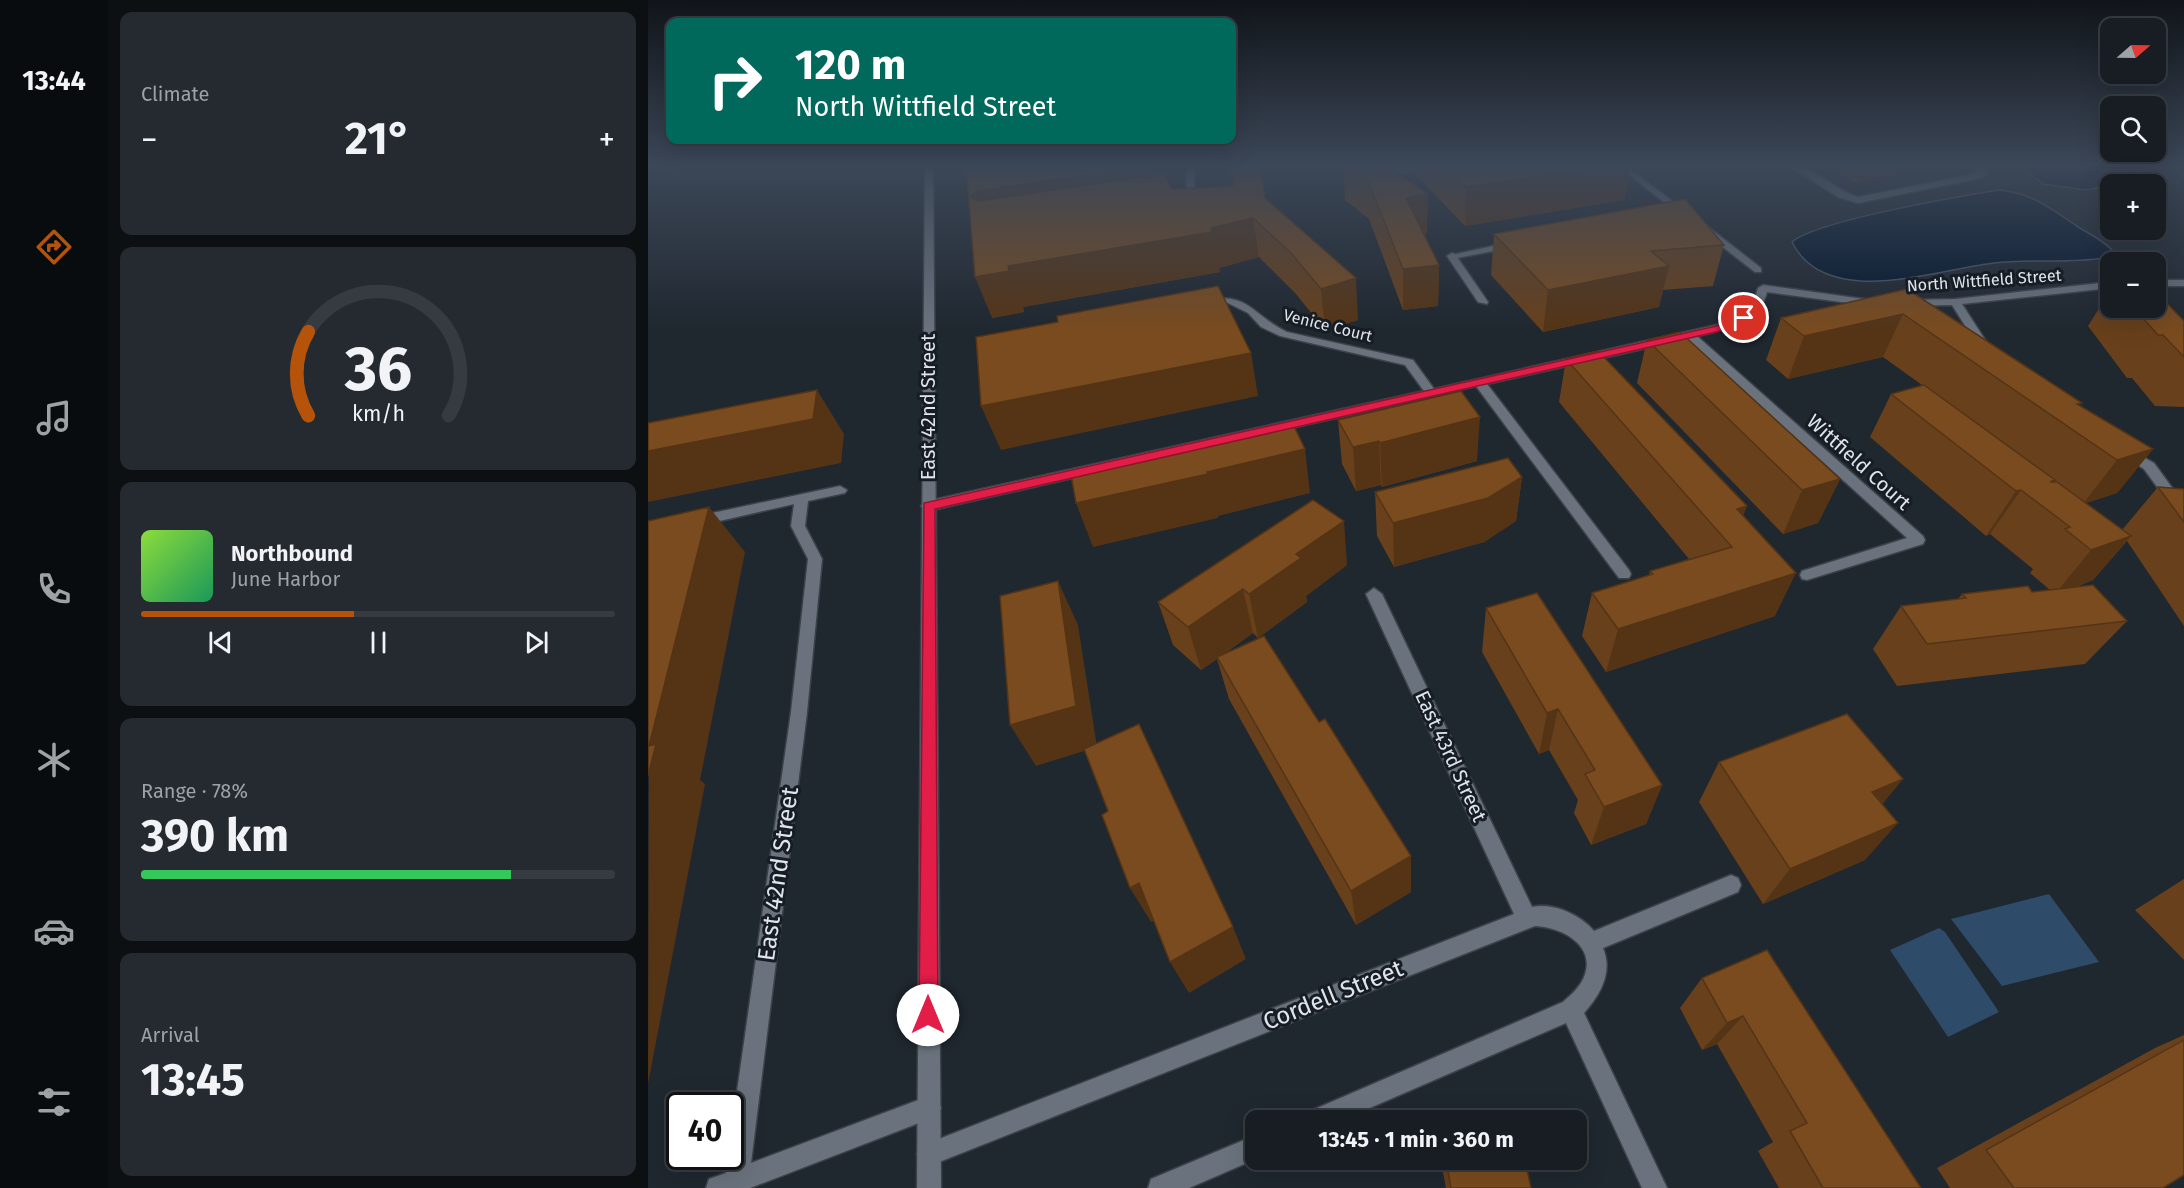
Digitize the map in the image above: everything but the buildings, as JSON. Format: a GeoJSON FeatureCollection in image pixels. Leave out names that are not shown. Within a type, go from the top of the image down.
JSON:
{"type":"FeatureCollection","features":[{"type":"Feature","properties":{"kind":"street","name":"East 42nd Street"},"geometry":{"type":"LineString","coordinates":[[929,220],[929,1188]]}},
{"type":"Feature","properties":{"kind":"street"},"geometry":{"type":"LineString","coordinates":[[1694,220],[1758,270]]}},
{"type":"Feature","properties":{"kind":"street"},"geometry":{"type":"LineString","coordinates":[[1483,302],[1452,256],[1522,243]]}},
{"type":"Feature","properties":{"kind":"street"},"geometry":{"type":"LineString","coordinates":[[2166,283],[2184,283]]}},
{"type":"Feature","properties":{"kind":"street","name":"North Wittfield Street"},"geometry":{"type":"LineString","coordinates":[[1898,303],[1955,302],[2100,286]]}},
{"type":"Feature","properties":{"kind":"street"},"geometry":{"type":"LineString","coordinates":[[928,506],[1725,327],[1744,318],[1759,304],[1763,288],[1879,303]]}},
{"type":"Feature","properties":{"kind":"street","name":"Venice Court"},"geometry":{"type":"LineString","coordinates":[[1194,304],[1229,300],[1252,311],[1265,325],[1284,334],[1409,362],[1431,393]]}},
{"type":"Feature","properties":{"kind":"street"},"geometry":{"type":"LineString","coordinates":[[1955,302],[1993,360]]}},
{"type":"Feature","properties":{"kind":"street","name":"Wittfield Court"},"geometry":{"type":"LineString","coordinates":[[1689,335],[1918,540],[1807,575]]}},
{"type":"Feature","properties":{"kind":"street"},"geometry":{"type":"LineString","coordinates":[[1479,382],[1624,574]]}},
{"type":"Feature","properties":{"kind":"street"},"geometry":{"type":"LineString","coordinates":[[2113,443],[2150,466],[2183,513]]}},
{"type":"Feature","properties":{"kind":"street"},"geometry":{"type":"LineString","coordinates":[[681,525],[840,490]]}},
{"type":"Feature","properties":{"kind":"street","name":"East 42nd Street"},"geometry":{"type":"LineString","coordinates":[[728,1184],[799,712],[815,558],[798,526],[802,499]]}},
{"type":"Feature","properties":{"kind":"street","name":"East 43rd Street"},"geometry":{"type":"LineString","coordinates":[[1374,594],[1527,919]]}},
{"type":"Feature","properties":{"kind":"street"},"geometry":{"type":"LineString","coordinates":[[1339,1110],[1571,1010],[1586,996],[1597,970],[1590,943],[1731,885]]}},
{"type":"Feature","properties":{"kind":"street","name":"Cordell Street"},"geometry":{"type":"LineString","coordinates":[[929,1154],[1527,919],[1554,915],[1580,928],[1590,943]]}},
{"type":"Feature","properties":{"kind":"street"},"geometry":{"type":"LineString","coordinates":[[1571,1010],[1655,1188]]}},
{"type":"Feature","properties":{"kind":"street"},"geometry":{"type":"LineString","coordinates":[[728,1184],[928,1108]]}},
{"type":"Feature","properties":{"kind":"street"},"geometry":{"type":"LineString","coordinates":[[1160,1188],[1245,1152]]}},
{"type":"Feature","properties":{"kind":"shaded area"},"geometry":{"type":"Polygon","coordinates":[[[1849,220],[2069,220],[2100,240],[2114,252],[2100,252],[2100,258],[2096,259],[1994,263],[1885,281],[1856,281],[1830,275],[1808,263],[1792,242],[1806,234],[1849,220]]]}},
{"type":"Feature","properties":{"kind":"shaded area"},"geometry":{"type":"Polygon","coordinates":[[[2049,894],[2099,962],[2002,986],[1951,919],[2049,894]]]}},
{"type":"Feature","properties":{"kind":"shaded area"},"geometry":{"type":"Polygon","coordinates":[[[1939,928],[1945,932],[1999,1012],[1948,1037],[1890,950],[1939,928]]]}},
{"type":"Feature","properties":{"kind":"route"},"geometry":{"type":"LineString","coordinates":[[928,1015],[928,506],[1725,327],[1744,318]]}}]}
